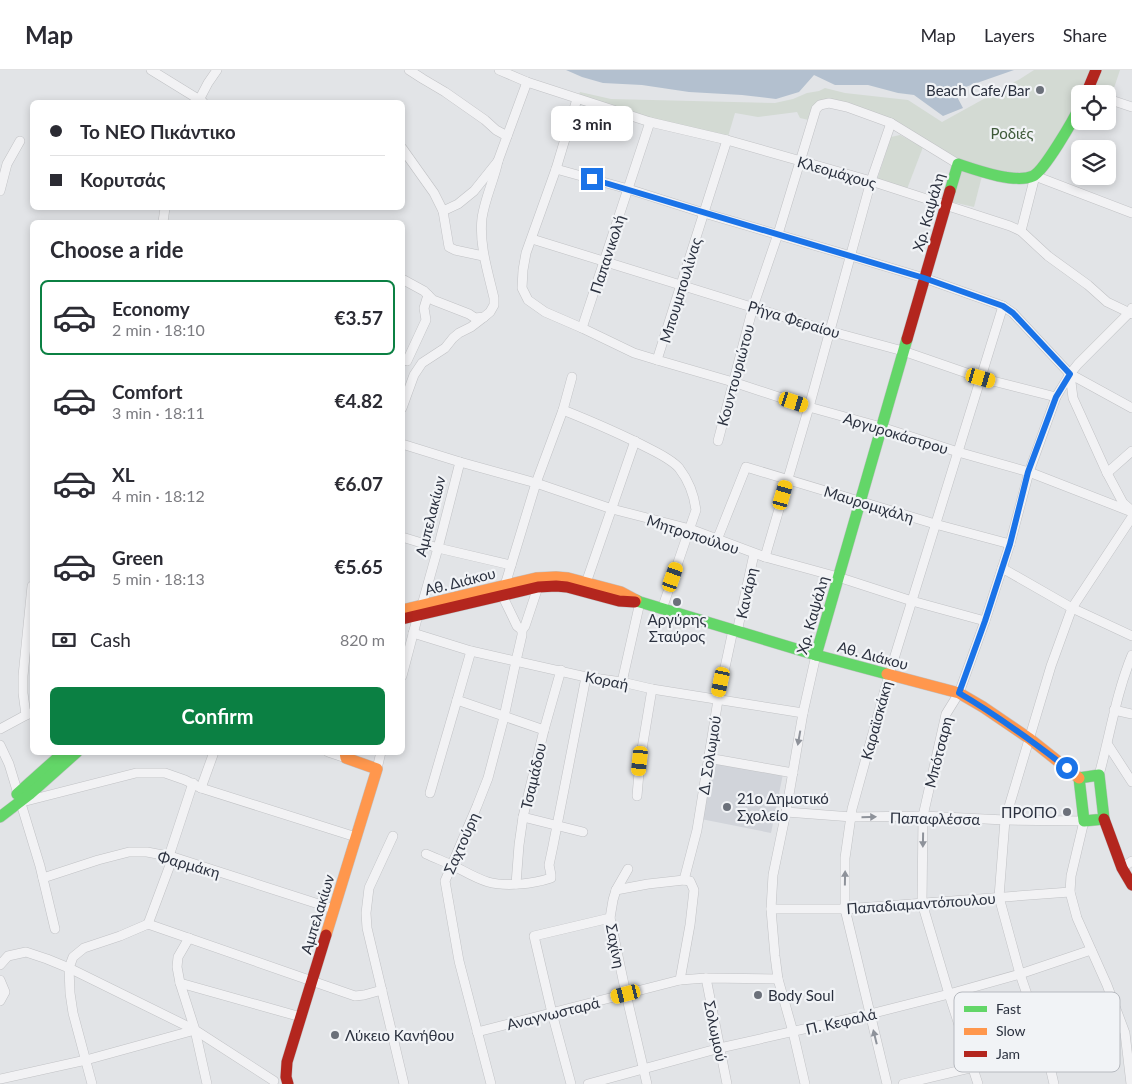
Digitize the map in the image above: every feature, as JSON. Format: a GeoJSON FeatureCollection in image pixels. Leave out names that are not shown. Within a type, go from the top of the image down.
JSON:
{"type":"FeatureCollection","features":[{"type":"Feature","properties":{"kind":"street"},"geometry":{"type":"LineString","coordinates":[[151,70],[197,100]]}},
{"type":"Feature","properties":{"kind":"street"},"geometry":{"type":"LineString","coordinates":[[201,100],[216,70]]}},
{"type":"Feature","properties":{"kind":"street"},"geometry":{"type":"LineString","coordinates":[[409,70],[445,92],[507,136]]}},
{"type":"Feature","properties":{"kind":"street","name":"Κλεομάχους"},"geometry":{"type":"LineString","coordinates":[[500,70],[523,80],[650,122],[727,140],[871,181],[1010,226],[1020,231],[1048,256],[1088,285],[1107,302],[1131,311]]}},
{"type":"Feature","properties":{"kind":"street"},"geometry":{"type":"LineString","coordinates":[[1091,85],[1096,70]]}},
{"type":"Feature","properties":{"kind":"street"},"geometry":{"type":"LineString","coordinates":[[405,400],[414,375],[422,363],[445,348],[459,333],[484,317],[494,305],[484,256],[482,217],[523,80]]}},
{"type":"Feature","properties":{"kind":"street","name":"Αργυροκάστρου"},"geometry":{"type":"LineString","coordinates":[[577,98],[556,169],[526,253],[522,288],[528,300],[545,312],[634,353],[658,357],[809,407],[1028,472],[1132,512]]}},
{"type":"Feature","properties":{"kind":"street"},"geometry":{"type":"LineString","coordinates":[[1116,102],[1132,107]]}},
{"type":"Feature","properties":{"kind":"street","name":"Κουντουριώτου"},"geometry":{"type":"LineString","coordinates":[[718,441],[753,307],[778,234],[816,110],[820,105],[829,103],[847,107],[892,123]]}},
{"type":"Feature","properties":{"kind":"street","name":"Παπανικολή"},"geometry":{"type":"LineString","coordinates":[[582,328],[650,122]]}},
{"type":"Feature","properties":{"kind":"street"},"geometry":{"type":"LineString","coordinates":[[892,123],[958,164],[1000,176],[1026,178],[1035,176],[1132,213]]}},
{"type":"Feature","properties":{"kind":"street","name":"Κανάρη"},"geometry":{"type":"LineString","coordinates":[[765,557],[809,407],[871,181],[892,123]]}},
{"type":"Feature","properties":{"kind":"street"},"geometry":{"type":"LineString","coordinates":[[1020,231],[1035,176],[1071,125]]}},
{"type":"Feature","properties":{"kind":"street","name":"Μπουμπουλίνας"},"geometry":{"type":"LineString","coordinates":[[658,357],[727,140]]}},
{"type":"Feature","properties":{"kind":"street"},"geometry":{"type":"LineString","coordinates":[[0,191],[7,164],[20,141]]}},
{"type":"Feature","properties":{"kind":"street"},"geometry":{"type":"LineString","coordinates":[[405,152],[434,193],[443,211],[449,246],[455,250],[484,256]]}},
{"type":"Feature","properties":{"kind":"street"},"geometry":{"type":"LineString","coordinates":[[443,211],[458,204],[474,191],[498,161]]}},
{"type":"Feature","properties":{"kind":"street","name":"Χρ. Καψάλη"},"geometry":{"type":"LineString","coordinates":[[805,1084],[778,979],[772,909],[773,875],[803,714],[816,656],[958,164]]}},
{"type":"Feature","properties":{"kind":"street"},"geometry":{"type":"LineString","coordinates":[[556,169],[924,278],[1003,306],[1013,313],[1070,374],[1132,408]]}},
{"type":"Feature","properties":{"kind":"street","name":"Ρήγα Φεραίου"},"geometry":{"type":"LineString","coordinates":[[532,239],[830,331],[903,351],[981,378],[1056,397]]}},
{"type":"Feature","properties":{"kind":"street"},"geometry":{"type":"LineString","coordinates":[[405,282],[424,291],[432,300],[476,318],[484,317]]}},
{"type":"Feature","properties":{"kind":"street"},"geometry":{"type":"LineString","coordinates":[[406,361],[426,320],[424,308],[428,296]]}},
{"type":"Feature","properties":{"kind":"street","name":"Καραϊσκάκη"},"geometry":{"type":"LineString","coordinates":[[887,1084],[845,909],[846,858],[852,809],[888,675],[1003,306]]}},
{"type":"Feature","properties":{"kind":"street","name":"Μπότσαρη"},"geometry":{"type":"LineString","coordinates":[[954,1009],[922,903],[923,816],[946,714],[959,693],[985,621],[1010,544],[1028,472],[1056,397],[1078,364],[1131,311]]}},
{"type":"Feature","properties":{"kind":"street"},"geometry":{"type":"LineString","coordinates":[[1070,374],[1073,398],[1107,473],[1123,503],[1132,512]]}},
{"type":"Feature","properties":{"kind":"street"},"geometry":{"type":"LineString","coordinates":[[522,630],[517,626],[504,590],[536,483],[572,377]]}},
{"type":"Feature","properties":{"kind":"street"},"geometry":{"type":"LineString","coordinates":[[562,410],[607,427],[664,456],[678,466],[689,483],[695,499],[696,510],[662,609]]}},
{"type":"Feature","properties":{"kind":"street"},"geometry":{"type":"LineString","coordinates":[[586,583],[634,441]]}},
{"type":"Feature","properties":{"kind":"street","name":"Μητροπούλου"},"geometry":{"type":"LineString","coordinates":[[405,445],[536,483],[612,509],[690,530],[754,554],[985,621]]}},
{"type":"Feature","properties":{"kind":"street"},"geometry":{"type":"LineString","coordinates":[[1107,473],[1132,451]]}},
{"type":"Feature","properties":{"kind":"street","name":"Αμπελακίων"},"geometry":{"type":"LineString","coordinates":[[405,664],[460,462]]}},
{"type":"Feature","properties":{"kind":"street","name":"Μαυρομιχάλη"},"geometry":{"type":"LineString","coordinates":[[717,540],[746,467],[936,524],[1010,544]]}},
{"type":"Feature","properties":{"kind":"street"},"geometry":{"type":"LineString","coordinates":[[1026,992],[999,897],[1005,820],[1051,666],[1072,608],[1132,517]]}},
{"type":"Feature","properties":{"kind":"street"},"geometry":{"type":"LineString","coordinates":[[405,538],[438,548],[511,565]]}},
{"type":"Feature","properties":{"kind":"street","name":"Κανάρη"},"geometry":{"type":"LineString","coordinates":[[735,631],[754,554]]}},
{"type":"Feature","properties":{"kind":"street"},"geometry":{"type":"LineString","coordinates":[[1002,568],[1072,608],[1132,636]]}},
{"type":"Feature","properties":{"kind":"street","name":"Αθ. Διάκου"},"geometry":{"type":"LineString","coordinates":[[405,618],[420,610],[504,590],[536,578],[568,578],[621,592],[640,602],[816,656],[959,693],[1030,739],[1079,778]]}},
{"type":"Feature","properties":{"kind":"street","name":"Αθ. Διάκου"},"geometry":{"type":"LineString","coordinates":[[504,590],[556,586],[567,587],[619,601],[640,602]]}},
{"type":"Feature","properties":{"kind":"street","name":"Σαχτούρη"},"geometry":{"type":"LineString","coordinates":[[491,1084],[459,961],[445,881],[488,778],[504,717],[522,630],[538,587]]}},
{"type":"Feature","properties":{"kind":"street"},"geometry":{"type":"LineString","coordinates":[[622,682],[640,602]]}},
{"type":"Feature","properties":{"kind":"street"},"geometry":{"type":"LineString","coordinates":[[0,729],[29,714],[23,693],[23,676],[30,606]]}},
{"type":"Feature","properties":{"kind":"street","name":"Αθ. Διάκου"},"geometry":{"type":"LineString","coordinates":[[405,610],[420,610]]}},
{"type":"Feature","properties":{"kind":"street","name":"Δ. Σολωμού"},"geometry":{"type":"LineString","coordinates":[[680,980],[694,890],[687,881],[718,700],[735,631]]}},
{"type":"Feature","properties":{"kind":"street","name":"Κοραή"},"geometry":{"type":"LineString","coordinates":[[413,632],[471,651],[586,677],[803,714]]}},
{"type":"Feature","properties":{"kind":"street"},"geometry":{"type":"LineString","coordinates":[[430,793],[471,651]]}},
{"type":"Feature","properties":{"kind":"street"},"geometry":{"type":"LineString","coordinates":[[1132,655],[1114,710],[1108,745],[1099,776],[1104,819],[1127,864],[1132,886]]}},
{"type":"Feature","properties":{"kind":"street","name":"Τσαμάδου"},"geometry":{"type":"LineString","coordinates":[[516,884],[518,845],[523,817],[561,670]]}},
{"type":"Feature","properties":{"kind":"street"},"geometry":{"type":"LineString","coordinates":[[426,854],[488,882],[516,884],[550,878],[550,865],[586,677]]}},
{"type":"Feature","properties":{"kind":"street"},"geometry":{"type":"LineString","coordinates":[[637,796],[640,761],[652,689]]}},
{"type":"Feature","properties":{"kind":"street"},"geometry":{"type":"LineString","coordinates":[[457,700],[544,730]]}},
{"type":"Feature","properties":{"kind":"street"},"geometry":{"type":"LineString","coordinates":[[1114,710],[1132,714]]}},
{"type":"Feature","properties":{"kind":"street"},"geometry":{"type":"LineString","coordinates":[[0,745],[9,764],[43,878],[55,929]]}},
{"type":"Feature","properties":{"kind":"street"},"geometry":{"type":"LineString","coordinates":[[1108,745],[1132,782]]}},
{"type":"Feature","properties":{"kind":"street"},"geometry":{"type":"LineString","coordinates":[[0,817],[61,755]]}},
{"type":"Feature","properties":{"kind":"street"},"geometry":{"type":"LineString","coordinates":[[0,810],[73,755]]}},
{"type":"Feature","properties":{"kind":"street"},"geometry":{"type":"LineString","coordinates":[[148,924],[197,786],[212,755]]}},
{"type":"Feature","properties":{"kind":"street","name":"Αμπελακίων"},"geometry":{"type":"LineString","coordinates":[[287,1081],[287,1062],[380,755]]}},
{"type":"Feature","properties":{"kind":"street"},"geometry":{"type":"LineString","coordinates":[[351,756],[377,768]]}},
{"type":"Feature","properties":{"kind":"street"},"geometry":{"type":"LineString","coordinates":[[708,758],[793,773]]}},
{"type":"Feature","properties":{"kind":"street"},"geometry":{"type":"LineString","coordinates":[[18,798],[136,773],[165,772],[197,786],[356,837]]}},
{"type":"Feature","properties":{"kind":"street"},"geometry":{"type":"LineString","coordinates":[[1099,776],[1079,778],[1084,822],[1071,876],[1070,892],[1077,918],[1111,992]]}},
{"type":"Feature","properties":{"kind":"street","name":"Παπαφλέσσα"},"geometry":{"type":"LineString","coordinates":[[786,812],[852,817],[923,816],[1084,822]]}},
{"type":"Feature","properties":{"kind":"street"},"geometry":{"type":"LineString","coordinates":[[523,817],[583,832]]}},
{"type":"Feature","properties":{"kind":"street"},"geometry":{"type":"LineString","coordinates":[[1084,822],[1104,819]]}},
{"type":"Feature","properties":{"kind":"street"},"geometry":{"type":"LineString","coordinates":[[394,836],[369,888],[366,913],[367,928],[404,1084]]}},
{"type":"Feature","properties":{"kind":"street","name":"Φαρμάκη"},"geometry":{"type":"LineString","coordinates":[[43,878],[129,852],[147,852],[171,856],[334,909]]}},
{"type":"Feature","properties":{"kind":"street","name":"Σαχίνη"},"geometry":{"type":"LineString","coordinates":[[628,869],[616,890],[610,918],[647,1084]]}},
{"type":"Feature","properties":{"kind":"street"},"geometry":{"type":"LineString","coordinates":[[616,890],[648,884],[687,881]]}},
{"type":"Feature","properties":{"kind":"street","name":"Παπαδιαμαντόπουλου"},"geometry":{"type":"LineString","coordinates":[[772,909],[845,909],[1070,892]]}},
{"type":"Feature","properties":{"kind":"street"},"geometry":{"type":"LineString","coordinates":[[571,1084],[534,936],[610,918]]}},
{"type":"Feature","properties":{"kind":"street"},"geometry":{"type":"LineString","coordinates":[[92,1084],[73,1013],[69,968],[73,957],[84,948],[148,924],[355,996],[382,990]]}},
{"type":"Feature","properties":{"kind":"street"},"geometry":{"type":"LineString","coordinates":[[189,938],[178,957],[177,967],[180,983],[195,1030],[207,1084]]}},
{"type":"Feature","properties":{"kind":"street","name":"Π. Κεφαλά"},"geometry":{"type":"LineString","coordinates":[[956,992],[1020,974],[1091,950]]}},
{"type":"Feature","properties":{"kind":"street"},"geometry":{"type":"LineString","coordinates":[[0,965],[8,956],[26,952],[69,968],[195,1030],[274,1081]]}},
{"type":"Feature","properties":{"kind":"street","name":"Αναγνωσταρά"},"geometry":{"type":"LineString","coordinates":[[477,1032],[680,980],[706,978],[778,979]]}},
{"type":"Feature","properties":{"kind":"street","name":"Σολωμού"},"geometry":{"type":"LineString","coordinates":[[706,978],[727,1084]]}},
{"type":"Feature","properties":{"kind":"street"},"geometry":{"type":"LineString","coordinates":[[0,980],[5,992],[0,1001]]}},
{"type":"Feature","properties":{"kind":"street"},"geometry":{"type":"LineString","coordinates":[[180,983],[301,1016]]}},
{"type":"Feature","properties":{"kind":"street","name":"Π. Κεφαλά"},"geometry":{"type":"LineString","coordinates":[[588,1084],[720,1048],[954,993]]}},
{"type":"Feature","properties":{"kind":"street"},"geometry":{"type":"LineString","coordinates":[[1120,1012],[1129,1032],[1131,1084]]}},
{"type":"Feature","properties":{"kind":"street"},"geometry":{"type":"LineString","coordinates":[[0,1079],[86,1060],[195,1030]]}},
{"type":"Feature","properties":{"kind":"street"},"geometry":{"type":"LineString","coordinates":[[903,1084],[932,1081],[959,1072]]}},
{"type":"Feature","properties":{"kind":"street"},"geometry":{"type":"LineString","coordinates":[[262,1084],[274,1081],[287,1081]]}},
{"type":"Feature","properties":{"kind":"shaded area"},"geometry":{"type":"Polygon","coordinates":[[[710,760],[783,774],[771,833],[701,819],[710,760]]]}},
{"type":"Feature","properties":{"kind":"green space","name":"Ροδιές"},"geometry":{"type":"Polygon","coordinates":[[[1034,70],[1120,70],[1115,85],[1071,85],[1071,120],[1035,176],[983,172],[896,125],[847,107],[820,105],[813,121],[800,118],[797,112],[758,117],[735,113],[727,140],[577,99],[580,92],[611,99],[775,103],[825,88],[845,93],[908,100],[942,122],[1034,70]]]}},
{"type":"Feature","properties":{"kind":"green space"},"geometry":{"type":"Polygon","coordinates":[[[900,135],[923,147],[907,189],[877,180],[891,137],[900,135]]]}},
{"type":"Feature","properties":{"kind":"green space"},"geometry":{"type":"Polygon","coordinates":[[[962,170],[982,176],[974,207],[952,202],[962,170]]]}},
{"type":"Feature","properties":{"kind":"water"},"geometry":{"type":"Polygon","coordinates":[[[566,70],[1014,70],[954,91],[963,108],[943,116],[914,95],[868,85],[835,85],[814,75],[799,92],[776,99],[689,92],[642,85],[603,83],[566,70]]]}},
{"type":"Feature","properties":{"kind":"traffic: fast"},"geometry":{"type":"LineString","coordinates":[[950,191],[958,164],[985,173],[1006,177],[1025,178],[1033,176],[1044,165],[1071,122]]}},
{"type":"Feature","properties":{"kind":"traffic: fast"},"geometry":{"type":"LineString","coordinates":[[816,655],[907,339]]}},
{"type":"Feature","properties":{"kind":"traffic: fast"},"geometry":{"type":"LineString","coordinates":[[636,600],[816,655],[887,674]]}},
{"type":"Feature","properties":{"kind":"traffic: fast"},"geometry":{"type":"LineString","coordinates":[[17,794],[61,755]]}},
{"type":"Feature","properties":{"kind":"traffic: fast"},"geometry":{"type":"LineString","coordinates":[[0,817],[30,794],[74,755]]}},
{"type":"Feature","properties":{"kind":"traffic: fast"},"geometry":{"type":"LineString","coordinates":[[1099,775],[1104,819],[1084,821],[1079,778],[1099,775]]}},
{"type":"Feature","properties":{"kind":"traffic: slow"},"geometry":{"type":"LineString","coordinates":[[405,609],[536,578],[556,577],[568,578],[621,592],[636,600]]}},
{"type":"Feature","properties":{"kind":"traffic: slow"},"geometry":{"type":"LineString","coordinates":[[887,674],[959,693],[1030,739],[1079,778]]}},
{"type":"Feature","properties":{"kind":"traffic: slow"},"geometry":{"type":"LineString","coordinates":[[326,935],[377,769],[346,758],[346,755]]}},
{"type":"Feature","properties":{"kind":"traffic: jam"},"geometry":{"type":"LineString","coordinates":[[1090,85],[1096,70]]}},
{"type":"Feature","properties":{"kind":"traffic: jam"},"geometry":{"type":"LineString","coordinates":[[907,339],[950,191]]}},
{"type":"Feature","properties":{"kind":"traffic: jam"},"geometry":{"type":"LineString","coordinates":[[405,618],[538,587],[567,587],[619,601],[635,602]]}},
{"type":"Feature","properties":{"kind":"traffic: jam"},"geometry":{"type":"LineString","coordinates":[[1104,819],[1122,868],[1132,885]]}},
{"type":"Feature","properties":{"kind":"traffic: jam"},"geometry":{"type":"LineString","coordinates":[[288,1084],[286,1077],[287,1062],[326,935]]}},
{"type":"Feature","properties":{"kind":"place","name":"Beach Cafe/Bar"},"geometry":{"type":"Point","coordinates":[1040,90]}},
{"type":"Feature","properties":{"kind":"place","name":"Αργύρης Σταύρος"},"geometry":{"type":"Point","coordinates":[677,602]}},
{"type":"Feature","properties":{"kind":"place","name":"21ο Δημοτικό Σχολείο"},"geometry":{"type":"Point","coordinates":[727,807]}},
{"type":"Feature","properties":{"kind":"place","name":"ΠΡΟΠΟ"},"geometry":{"type":"Point","coordinates":[1067,812]}},
{"type":"Feature","properties":{"kind":"place","name":"Body Soul"},"geometry":{"type":"Point","coordinates":[758,995]}},
{"type":"Feature","properties":{"kind":"place","name":"Λύκειο Κανήθου"},"geometry":{"type":"Point","coordinates":[335,1035]}},
{"type":"Feature","properties":{"kind":"route"},"geometry":{"type":"LineString","coordinates":[[592,179],[924,278],[1003,306],[1013,313],[1070,374],[1056,397],[1028,472],[1010,544],[959,693],[1030,739],[1067,768]]}}]}
